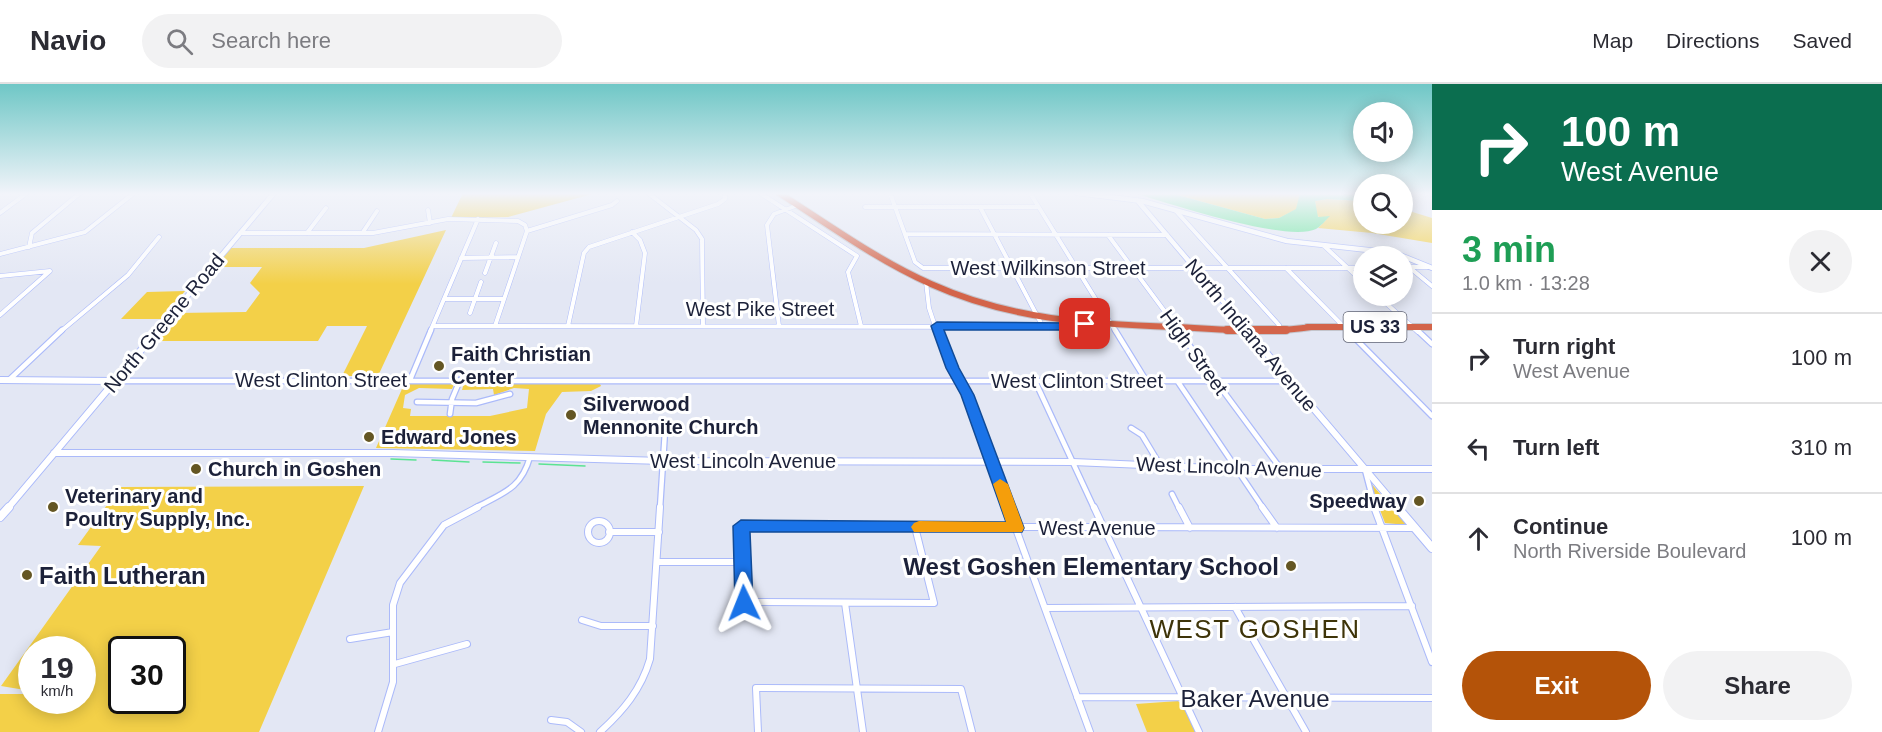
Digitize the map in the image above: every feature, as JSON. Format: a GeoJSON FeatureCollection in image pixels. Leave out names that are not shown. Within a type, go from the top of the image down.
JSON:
{"type":"FeatureCollection","features":[{"type":"Feature","properties":{"kind":"highway"},"geometry":{"type":"LineString","coordinates":[[827,223],[895,266],[926,282],[978,302],[1037,316],[1113,327],[1296,330],[1311,327]]}},
{"type":"Feature","properties":{"kind":"highway","name":"US 33"},"geometry":{"type":"LineString","coordinates":[[1245,328],[1279,325],[1432,327]]}},
{"type":"Feature","properties":{"kind":"street"},"geometry":{"type":"LineString","coordinates":[[29,247],[32,233],[44,223]]}},
{"type":"Feature","properties":{"kind":"street"},"geometry":{"type":"LineString","coordinates":[[0,254],[88,230],[96,223]]}},
{"type":"Feature","properties":{"kind":"street","name":"North Greene Road"},"geometry":{"type":"LineString","coordinates":[[0,518],[248,223]]}},
{"type":"Feature","properties":{"kind":"street"},"geometry":{"type":"LineString","coordinates":[[307,233],[314,223]]}},
{"type":"Feature","properties":{"kind":"street"},"geometry":{"type":"LineString","coordinates":[[363,232],[369,223]]}},
{"type":"Feature","properties":{"kind":"street"},"geometry":{"type":"LineString","coordinates":[[240,233],[381,232],[429,223]]}},
{"type":"Feature","properties":{"kind":"street"},"geometry":{"type":"LineString","coordinates":[[410,380],[476,223]]}},
{"type":"Feature","properties":{"kind":"street"},"geometry":{"type":"LineString","coordinates":[[495,326],[527,231],[525,225],[521,223]]}},
{"type":"Feature","properties":{"kind":"street"},"geometry":{"type":"LineString","coordinates":[[527,231],[550,223]]}},
{"type":"Feature","properties":{"kind":"street"},"geometry":{"type":"LineString","coordinates":[[568,326],[586,250],[659,223]]}},
{"type":"Feature","properties":{"kind":"street"},"geometry":{"type":"LineString","coordinates":[[687,223],[700,234],[703,244],[703,326]]}},
{"type":"Feature","properties":{"kind":"street"},"geometry":{"type":"LineString","coordinates":[[768,223],[779,326]]}},
{"type":"Feature","properties":{"kind":"street"},"geometry":{"type":"LineString","coordinates":[[807,223],[857,256],[848,272],[861,326]]}},
{"type":"Feature","properties":{"kind":"street"},"geometry":{"type":"LineString","coordinates":[[901,223],[905,234],[1167,235]]}},
{"type":"Feature","properties":{"kind":"street"},"geometry":{"type":"LineString","coordinates":[[988,223],[1043,327]]}},
{"type":"Feature","properties":{"kind":"street"},"geometry":{"type":"LineString","coordinates":[[1048,223],[1147,381]]}},
{"type":"Feature","properties":{"kind":"street","name":"North Indiana Avenue"},"geometry":{"type":"LineString","coordinates":[[1157,223],[1432,548]]}},
{"type":"Feature","properties":{"kind":"street"},"geometry":{"type":"LineString","coordinates":[[1187,223],[1279,325]]}},
{"type":"Feature","properties":{"kind":"street"},"geometry":{"type":"LineString","coordinates":[[1221,223],[1287,241],[1389,251],[1432,268]]}},
{"type":"Feature","properties":{"kind":"street"},"geometry":{"type":"LineString","coordinates":[[632,232],[640,240],[645,253],[636,326]]}},
{"type":"Feature","properties":{"kind":"street","name":"West Wilkinson Street"},"geometry":{"type":"LineString","coordinates":[[905,234],[915,262],[923,268],[1353,268]]}},
{"type":"Feature","properties":{"kind":"street","name":"High Street"},"geometry":{"type":"LineString","coordinates":[[1108,235],[1281,470]]}},
{"type":"Feature","properties":{"kind":"street"},"geometry":{"type":"LineString","coordinates":[[9,380],[53,338],[128,275],[159,237]]}},
{"type":"Feature","properties":{"kind":"street"},"geometry":{"type":"LineString","coordinates":[[485,273],[496,243]]}},
{"type":"Feature","properties":{"kind":"street"},"geometry":{"type":"LineString","coordinates":[[1323,245],[1353,273]]}},
{"type":"Feature","properties":{"kind":"street"},"geometry":{"type":"LineString","coordinates":[[461,258],[518,257]]}},
{"type":"Feature","properties":{"kind":"street"},"geometry":{"type":"LineString","coordinates":[[1413,267],[1432,268]]}},
{"type":"Feature","properties":{"kind":"street"},"geometry":{"type":"LineString","coordinates":[[1286,268],[1432,416]]}},
{"type":"Feature","properties":{"kind":"street"},"geometry":{"type":"LineString","coordinates":[[1413,270],[1432,286]]}},
{"type":"Feature","properties":{"kind":"street"},"geometry":{"type":"LineString","coordinates":[[0,276],[50,271],[0,315]]}},
{"type":"Feature","properties":{"kind":"street"},"geometry":{"type":"LineString","coordinates":[[470,313],[481,282]]}},
{"type":"Feature","properties":{"kind":"street"},"geometry":{"type":"LineString","coordinates":[[926,282],[926,295],[937,326],[992,462],[1090,732]]}},
{"type":"Feature","properties":{"kind":"street"},"geometry":{"type":"LineString","coordinates":[[445,298],[504,299]]}},
{"type":"Feature","properties":{"kind":"street"},"geometry":{"type":"LineString","coordinates":[[1389,306],[1432,344]]}},
{"type":"Feature","properties":{"kind":"street","name":"West Pike Street"},"geometry":{"type":"LineString","coordinates":[[434,326],[1043,327],[1085,324]]}},
{"type":"Feature","properties":{"kind":"street","name":"West Clinton Street"},"geometry":{"type":"LineString","coordinates":[[0,380],[1290,381]]}},
{"type":"Feature","properties":{"kind":"street"},"geometry":{"type":"LineString","coordinates":[[450,414],[460,380]]}},
{"type":"Feature","properties":{"kind":"street"},"geometry":{"type":"LineString","coordinates":[[1035,381],[1199,732]]}},
{"type":"Feature","properties":{"kind":"street"},"geometry":{"type":"LineString","coordinates":[[1178,382],[1277,528]]}},
{"type":"Feature","properties":{"kind":"street"},"geometry":{"type":"LineString","coordinates":[[417,402],[452,404],[493,401],[510,394]]}},
{"type":"Feature","properties":{"kind":"street"},"geometry":{"type":"LineString","coordinates":[[1131,428],[1142,435],[1160,465]]}},
{"type":"Feature","properties":{"kind":"street"},"geometry":{"type":"LineString","coordinates":[[600,732],[625,710],[643,683],[650,659],[665,431]]}},
{"type":"Feature","properties":{"kind":"street","name":"West Lincoln Avenue"},"geometry":{"type":"LineString","coordinates":[[54,453],[346,453],[663,461],[1073,462],[1281,470],[1432,469]]}},
{"type":"Feature","properties":{"kind":"street"},"geometry":{"type":"LineString","coordinates":[[378,732],[393,682],[395,664],[393,605],[396,592],[435,533],[457,516],[513,489],[523,478],[530,457]]}},
{"type":"Feature","properties":{"kind":"street"},"geometry":{"type":"LineString","coordinates":[[1365,470],[1369,493],[1432,662]]}},
{"type":"Feature","properties":{"kind":"street"},"geometry":{"type":"LineString","coordinates":[[1172,494],[1190,528]]}},
{"type":"Feature","properties":{"kind":"street"},"geometry":{"type":"LineString","coordinates":[[595,521],[606,521],[609,525],[609,532],[604,543],[594,544],[589,540],[591,525],[595,521]]}},
{"type":"Feature","properties":{"kind":"street","name":"West Avenue"},"geometry":{"type":"LineString","coordinates":[[845,603],[744,603],[741,526],[1415,528]]}},
{"type":"Feature","properties":{"kind":"street"},"geometry":{"type":"LineString","coordinates":[[863,732],[845,603],[934,603],[915,527]]}},
{"type":"Feature","properties":{"kind":"street"},"geometry":{"type":"LineString","coordinates":[[609,532],[659,532]]}},
{"type":"Feature","properties":{"kind":"street"},"geometry":{"type":"LineString","coordinates":[[657,562],[742,562]]}},
{"type":"Feature","properties":{"kind":"street"},"geometry":{"type":"LineString","coordinates":[[1046,608],[1412,606]]}},
{"type":"Feature","properties":{"kind":"street"},"geometry":{"type":"LineString","coordinates":[[1235,607],[1306,732]]}},
{"type":"Feature","properties":{"kind":"street"},"geometry":{"type":"LineString","coordinates":[[582,620],[601,626],[653,626]]}},
{"type":"Feature","properties":{"kind":"street"},"geometry":{"type":"LineString","coordinates":[[350,639],[393,632]]}},
{"type":"Feature","properties":{"kind":"street"},"geometry":{"type":"LineString","coordinates":[[395,664],[467,644]]}},
{"type":"Feature","properties":{"kind":"street"},"geometry":{"type":"LineString","coordinates":[[758,732],[756,688],[962,689],[972,732]]}},
{"type":"Feature","properties":{"kind":"street","name":"Baker Avenue"},"geometry":{"type":"LineString","coordinates":[[1077,697],[1432,698]]}},
{"type":"Feature","properties":{"kind":"street"},"geometry":{"type":"LineString","coordinates":[[551,720],[567,722],[581,732]]}},
{"type":"Feature","properties":{"kind":"shaded area"},"geometry":{"type":"Polygon","coordinates":[[[1242,223],[1324,223],[1316,229],[1301,232],[1280,231],[1242,223]]]}},
{"type":"Feature","properties":{"kind":"shaded area"},"geometry":{"type":"Polygon","coordinates":[[[1323,223],[1353,223],[1353,231],[1318,228],[1323,223]]]}},
{"type":"Feature","properties":{"kind":"shaded area"},"geometry":{"type":"Polygon","coordinates":[[[1413,223],[1432,223],[1432,243],[1378,234],[1413,234],[1413,223]]]}},
{"type":"Feature","properties":{"kind":"shaded area"},"geometry":{"type":"Polygon","coordinates":[[[446,230],[378,376],[342,376],[367,326],[327,326],[318,341],[154,341],[177,313],[246,312],[260,293],[250,283],[262,267],[213,267],[231,248],[364,248],[446,230]]]}},
{"type":"Feature","properties":{"kind":"shaded area"},"geometry":{"type":"Polygon","coordinates":[[[185,291],[162,319],[121,319],[147,292],[185,291]]]}},
{"type":"Feature","properties":{"kind":"shaded area"},"geometry":{"type":"Polygon","coordinates":[[[405,382],[455,382],[452,389],[419,388],[405,395],[403,408],[411,409],[410,416],[490,416],[527,408],[529,389],[514,388],[494,395],[493,389],[462,390],[464,383],[599,382],[601,386],[591,391],[562,392],[546,414],[535,451],[376,448],[405,382]]]}},
{"type":"Feature","properties":{"kind":"shaded area"},"geometry":{"type":"Polygon","coordinates":[[[1369,481],[1407,525],[1385,523],[1369,481]]]}},
{"type":"Feature","properties":{"kind":"shaded area"},"geometry":{"type":"Polygon","coordinates":[[[364,486],[259,732],[0,732],[0,694],[18,694],[18,714],[96,714],[96,636],[37,636],[101,546],[78,545],[120,487],[364,486]]]}},
{"type":"Feature","properties":{"kind":"shaded area"},"geometry":{"type":"Polygon","coordinates":[[[18,662],[18,689],[1,686],[18,662]]]}},
{"type":"Feature","properties":{"kind":"shaded area"},"geometry":{"type":"Polygon","coordinates":[[[1178,701],[1184,706],[1196,732],[1147,732],[1136,704],[1178,701]]]}},
{"type":"Feature","properties":{"kind":"waterway"},"geometry":{"type":"LineString","coordinates":[[391,459],[416,460]]}},
{"type":"Feature","properties":{"kind":"waterway"},"geometry":{"type":"LineString","coordinates":[[432,460],[469,462]]}},
{"type":"Feature","properties":{"kind":"waterway"},"geometry":{"type":"LineString","coordinates":[[483,462],[520,463]]}},
{"type":"Feature","properties":{"kind":"waterway"},"geometry":{"type":"LineString","coordinates":[[539,464],[585,466]]}},
{"type":"Feature","properties":{"kind":"slow traffic"},"geometry":{"type":"LineString","coordinates":[[919,527],[1016,528],[1000,484]]}},
{"type":"Feature","properties":{"kind":"place","name":"Faith Christian Center"},"geometry":{"type":"Point","coordinates":[439,366]}},
{"type":"Feature","properties":{"kind":"place","name":"Silverwood Mennonite Church"},"geometry":{"type":"Point","coordinates":[571,415]}},
{"type":"Feature","properties":{"kind":"place","name":"Edward Jones"},"geometry":{"type":"Point","coordinates":[369,437]}},
{"type":"Feature","properties":{"kind":"place","name":"Church in Goshen"},"geometry":{"type":"Point","coordinates":[196,469]}},
{"type":"Feature","properties":{"kind":"place","name":"Speedway"},"geometry":{"type":"Point","coordinates":[1419,501]}},
{"type":"Feature","properties":{"kind":"place","name":"Veterinary and Poultry Supply, Inc."},"geometry":{"type":"Point","coordinates":[53,507]}},
{"type":"Feature","properties":{"kind":"place","name":"West Goshen Elementary School"},"geometry":{"type":"Point","coordinates":[1291,566]}},
{"type":"Feature","properties":{"kind":"place","name":"Faith Lutheran"},"geometry":{"type":"Point","coordinates":[27,575]}},
{"type":"Feature","properties":{"kind":"district","name":"WEST GOSHEN"},"geometry":{"type":"Point","coordinates":[1255,629]}},
{"type":"Feature","properties":{"kind":"route"},"geometry":{"type":"LineString","coordinates":[[744,603],[741,526],[1016,528],[967,395],[953,368],[937,326],[1068,327],[1085,324]]}}]}
